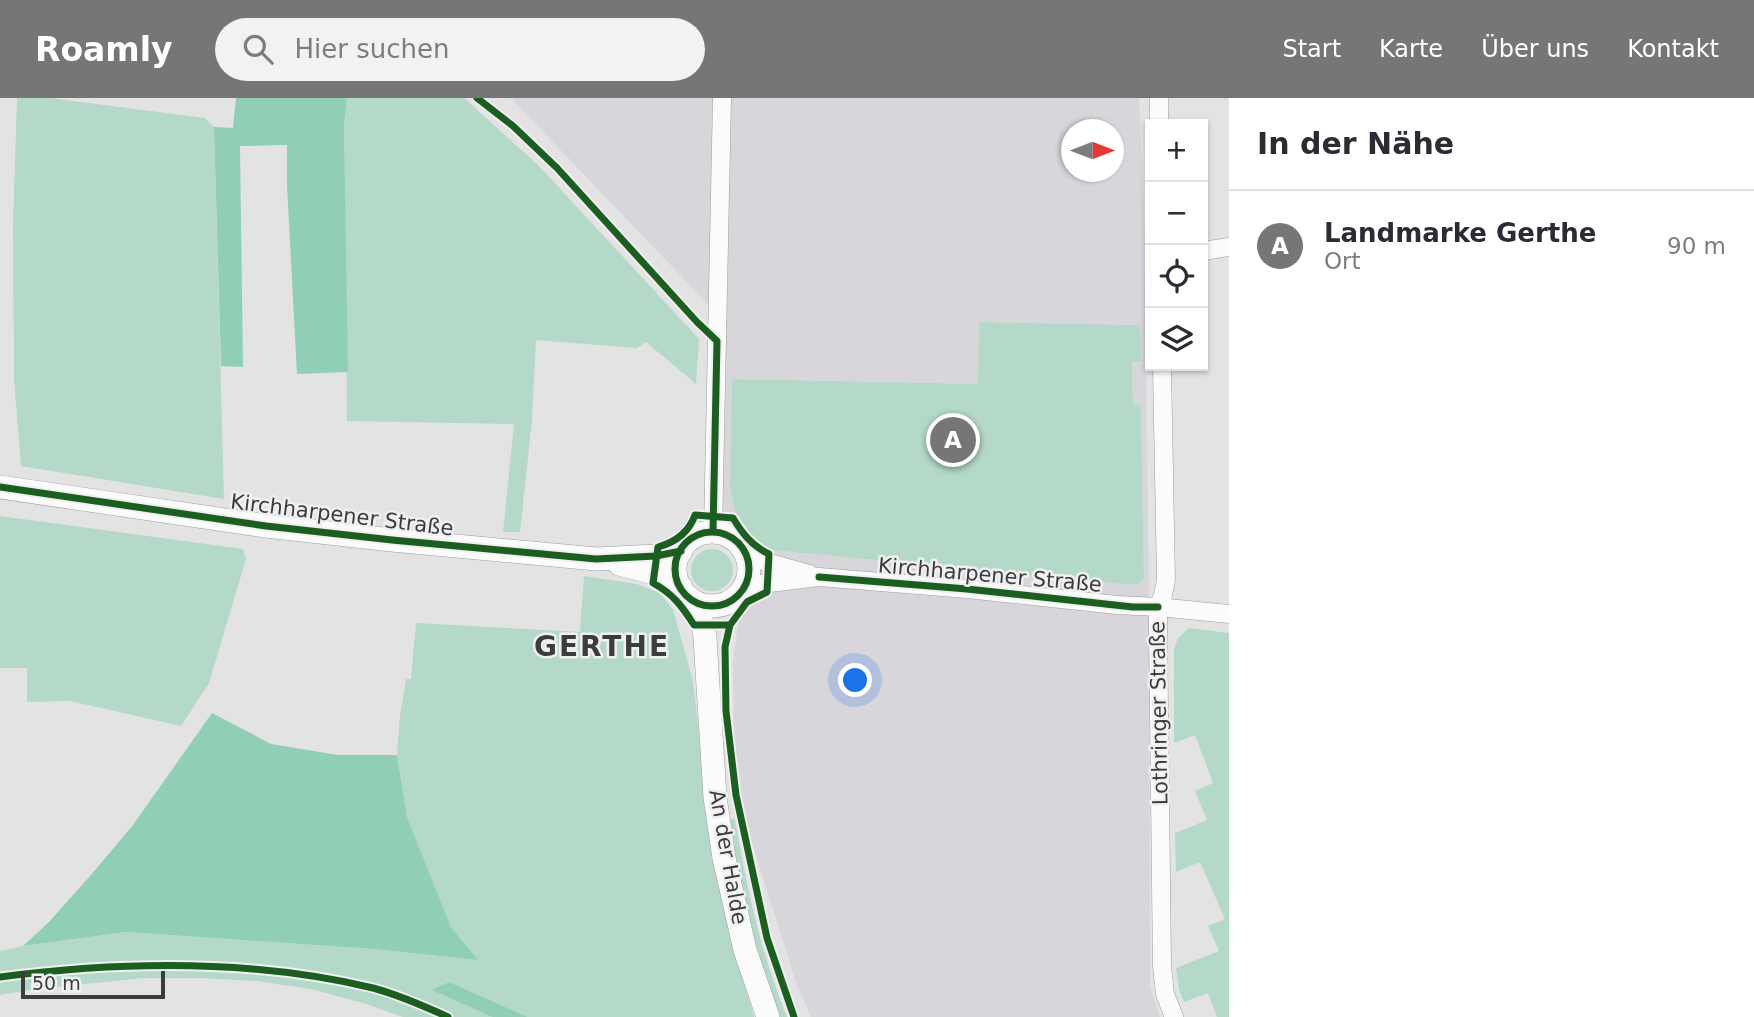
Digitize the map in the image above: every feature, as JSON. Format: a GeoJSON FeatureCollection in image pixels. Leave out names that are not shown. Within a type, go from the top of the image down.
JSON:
{"type":"FeatureCollection","features":[{"type":"Feature","properties":{"kind":"street"},"geometry":{"type":"LineString","coordinates":[[713,532],[722,98]]}},
{"type":"Feature","properties":{"kind":"street"},"geometry":{"type":"LineString","coordinates":[[1159,98],[1160,119]]}},
{"type":"Feature","properties":{"kind":"street"},"geometry":{"type":"LineString","coordinates":[[1208,250],[1229,247]]}},
{"type":"Feature","properties":{"kind":"street","name":"Lothringer Straße"},"geometry":{"type":"LineString","coordinates":[[1162,371],[1166,580],[1158,607],[1162,966],[1165,994],[1174,1017]]}},
{"type":"Feature","properties":{"kind":"street","name":"Kirchharpener Straße"},"geometry":{"type":"LineString","coordinates":[[0,487],[266,526],[392,540],[596,558],[656,556],[681,551]]}},
{"type":"Feature","properties":{"kind":"street"},"geometry":{"type":"LineString","coordinates":[[713,532],[732,538],[746,553],[749,575],[739,593],[723,604],[712,606],[702,604],[686,593],[676,575],[676,562],[687,543],[704,533],[713,532]]}},
{"type":"Feature","properties":{"kind":"street","name":"Kirchharpener Straße"},"geometry":{"type":"LineString","coordinates":[[746,553],[819,578],[1229,614]]}},
{"type":"Feature","properties":{"kind":"street","name":"Kirchharpener Straße"},"geometry":{"type":"LineString","coordinates":[[596,558],[654,573],[686,593]]}},
{"type":"Feature","properties":{"kind":"street","name":"Kirchharpener Straße"},"geometry":{"type":"LineString","coordinates":[[739,593],[819,578]]}},
{"type":"Feature","properties":{"kind":"street","name":"An der Halde"},"geometry":{"type":"LineString","coordinates":[[686,593],[703,625],[705,638],[715,797],[724,858],[746,950],[768,1017]]}},
{"type":"Feature","properties":{"kind":"street","name":"An der Halde"},"geometry":{"type":"LineString","coordinates":[[709,694],[720,624],[739,593]]}},
{"type":"Feature","properties":{"kind":"shaded area"},"geometry":{"type":"Polygon","coordinates":[[[511,98],[1139,98],[1144,213],[1149,596],[1150,986],[1160,1017],[811,1017],[797,985],[745,821],[734,760],[733,662],[739,617],[753,591],[758,571],[754,550],[736,530],[721,525],[721,318],[511,98]],[[979,322],[979,384],[732,379],[744,528],[771,550],[1137,585],[1144,578],[1141,405],[1133,405],[1132,362],[1140,361],[1140,325],[979,322]]]}},
{"type":"Feature","properties":{"kind":"green space"},"geometry":{"type":"Polygon","coordinates":[[[17,98],[50,98],[205,118],[214,127],[224,499],[21,466],[14,380],[13,226],[17,98]]]}},
{"type":"Feature","properties":{"kind":"green space"},"geometry":{"type":"Polygon","coordinates":[[[236,98],[347,98],[344,125],[348,372],[297,374],[287,145],[240,146],[243,367],[221,366],[214,127],[233,128],[236,98]]]}},
{"type":"Feature","properties":{"kind":"green space"},"geometry":{"type":"Polygon","coordinates":[[[347,98],[464,98],[539,166],[699,339],[696,384],[646,342],[637,348],[536,340],[532,420],[520,532],[503,532],[514,424],[347,421],[344,125],[347,98]]]}},
{"type":"Feature","properties":{"kind":"green space"},"geometry":{"type":"Polygon","coordinates":[[[979,322],[1140,325],[1141,361],[1132,362],[1133,404],[1141,405],[1144,578],[1137,585],[771,550],[744,528],[736,514],[730,488],[732,379],[978,384],[979,322]]]}},
{"type":"Feature","properties":{"kind":"green space"},"geometry":{"type":"Polygon","coordinates":[[[0,516],[243,549],[246,559],[209,683],[181,726],[70,701],[27,702],[27,668],[0,668],[0,516]]]}},
{"type":"Feature","properties":{"kind":"green space"},"geometry":{"type":"Polygon","coordinates":[[[712,549],[727,555],[733,570],[727,585],[712,591],[697,585],[691,570],[697,555],[712,549]]]}},
{"type":"Feature","properties":{"kind":"green space"},"geometry":{"type":"Polygon","coordinates":[[[584,576],[637,584],[660,593],[673,610],[693,681],[712,851],[729,933],[754,1017],[528,1017],[449,982],[433,990],[492,1017],[403,1017],[311,989],[256,981],[200,978],[143,978],[0,995],[0,951],[126,932],[373,949],[477,960],[451,927],[407,817],[397,755],[406,679],[411,679],[416,623],[580,632],[584,576]]]}},
{"type":"Feature","properties":{"kind":"green space"},"geometry":{"type":"Polygon","coordinates":[[[1189,628],[1229,633],[1229,1017],[1217,1017],[1208,993],[1184,1002],[1179,990],[1176,968],[1219,951],[1208,926],[1225,919],[1200,862],[1176,872],[1175,833],[1207,820],[1195,791],[1213,783],[1195,735],[1174,743],[1174,649],[1178,638],[1189,628]]]}},
{"type":"Feature","properties":{"kind":"green space"},"geometry":{"type":"Polygon","coordinates":[[[212,713],[271,744],[338,755],[397,755],[407,817],[451,927],[478,960],[373,949],[126,932],[23,946],[48,923],[133,825],[212,713]]]}},
{"type":"Feature","properties":{"kind":"green space"},"geometry":{"type":"Polygon","coordinates":[[[735,819],[755,920],[787,1017],[778,1017],[742,897],[729,820],[735,819]]]}},
{"type":"Feature","properties":{"kind":"green space"},"geometry":{"type":"Polygon","coordinates":[[[449,982],[528,1017],[492,1017],[432,990],[449,982]]]}},
{"type":"Feature","properties":{"kind":"cycle path"},"geometry":{"type":"LineString","coordinates":[[477,98],[513,126],[557,168],[717,341],[713,532]]}},
{"type":"Feature","properties":{"kind":"cycle path"},"geometry":{"type":"LineString","coordinates":[[0,487],[266,526],[392,540],[596,559],[656,556],[681,551]]}},
{"type":"Feature","properties":{"kind":"cycle path"},"geometry":{"type":"LineString","coordinates":[[695,515],[733,518],[748,539],[769,554],[767,592],[747,602],[730,625],[694,625],[677,601],[653,583],[658,547],[681,536],[695,515]]}},
{"type":"Feature","properties":{"kind":"cycle path"},"geometry":{"type":"LineString","coordinates":[[712,532],[726,535],[738,543],[746,555],[749,569],[746,583],[738,595],[726,603],[712,606],[698,603],[686,595],[678,583],[675,569],[678,555],[686,543],[698,535],[712,532]]}},
{"type":"Feature","properties":{"kind":"cycle path"},"geometry":{"type":"LineString","coordinates":[[819,577],[967,589],[1133,607],[1158,607]]}},
{"type":"Feature","properties":{"kind":"cycle path"},"geometry":{"type":"LineString","coordinates":[[730,625],[725,647],[726,711],[736,795],[767,938],[794,1017]]}},
{"type":"Feature","properties":{"kind":"cycle path"},"geometry":{"type":"LineString","coordinates":[[0,977],[140,966],[281,972],[373,988],[448,1017]]}},
{"type":"Feature","properties":{"kind":"place","name":"Landmarke Gerthe"},"geometry":{"type":"Point","coordinates":[953,440]}},
{"type":"Feature","properties":{"kind":"district","name":"GERTHE"},"geometry":{"type":"Point","coordinates":[602,646]}}]}
